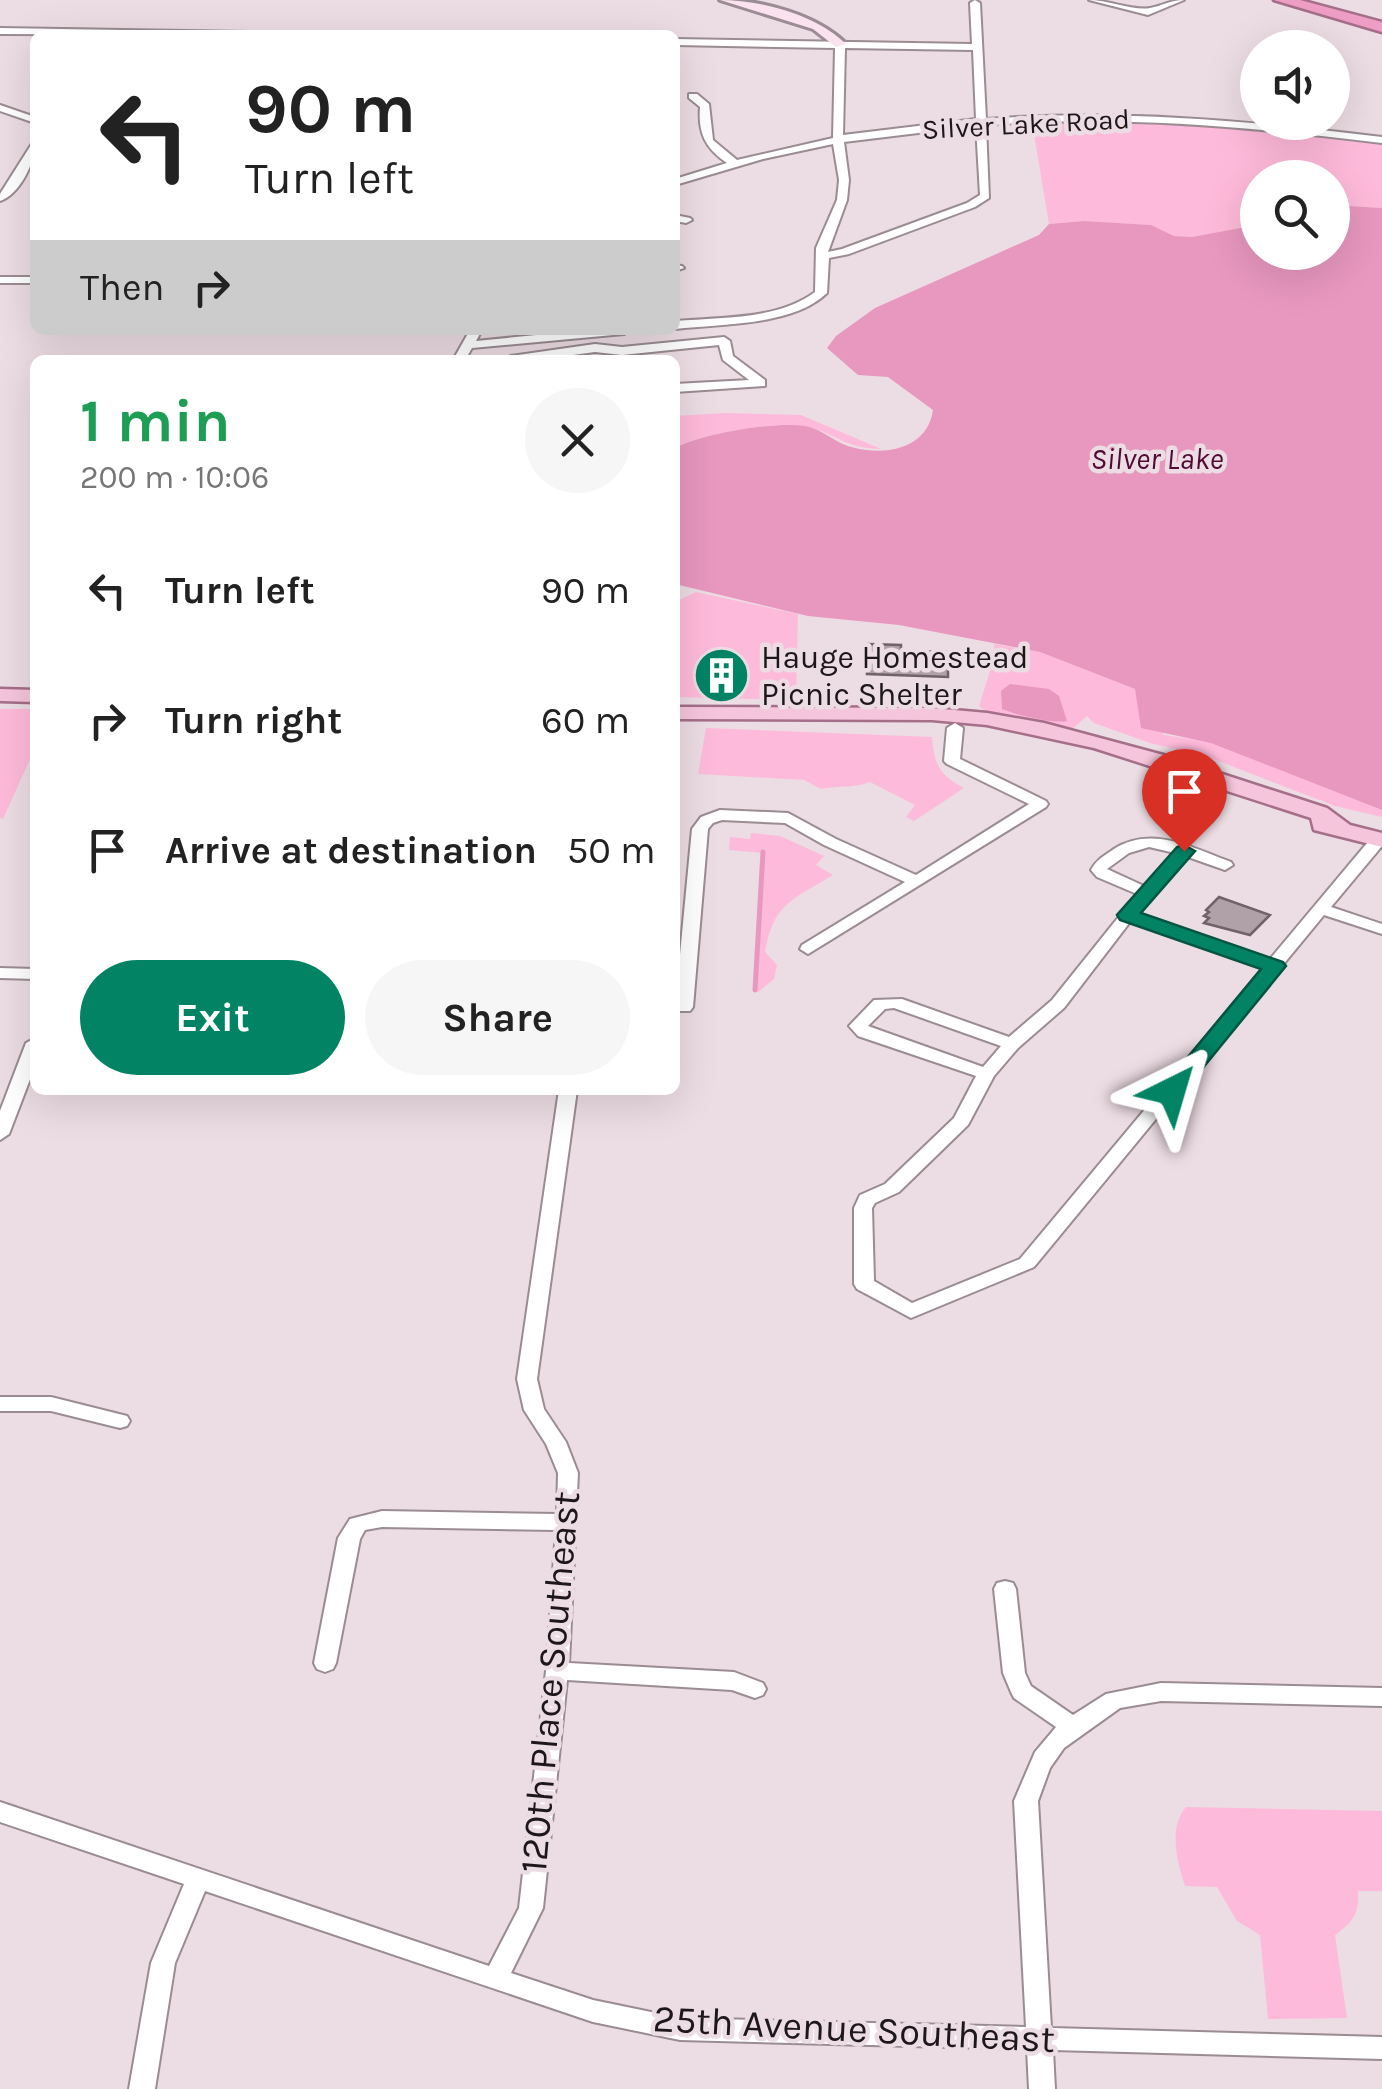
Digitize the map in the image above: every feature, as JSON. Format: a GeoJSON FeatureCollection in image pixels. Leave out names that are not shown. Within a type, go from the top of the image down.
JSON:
{"type":"FeatureCollection","features":[{"type":"Feature","properties":{"kind":"highway"},"geometry":{"type":"LineString","coordinates":[[1282,0],[1382,27]]}},
{"type":"Feature","properties":{"kind":"main road"},"geometry":{"type":"LineString","coordinates":[[0,695],[30,696]]}},
{"type":"Feature","properties":{"kind":"main road"},"geometry":{"type":"LineString","coordinates":[[680,713],[957,715],[1041,730],[1320,813],[1338,826]]}},
{"type":"Feature","properties":{"kind":"main road"},"geometry":{"type":"LineString","coordinates":[[882,716],[915,725],[956,728],[1072,750],[1307,823],[1338,826],[1380,839]]}},
{"type":"Feature","properties":{"kind":"street"},"geometry":{"type":"LineString","coordinates":[[726,0],[817,26],[840,44]]}},
{"type":"Feature","properties":{"kind":"street"},"geometry":{"type":"LineString","coordinates":[[1094,0],[1148,12],[1179,0]]}},
{"type":"Feature","properties":{"kind":"street"},"geometry":{"type":"LineString","coordinates":[[823,256],[845,252],[985,196],[973,1]]}},
{"type":"Feature","properties":{"kind":"street"},"geometry":{"type":"LineString","coordinates":[[0,31],[30,31]]}},
{"type":"Feature","properties":{"kind":"street"},"geometry":{"type":"LineString","coordinates":[[680,42],[975,48]]}},
{"type":"Feature","properties":{"kind":"street"},"geometry":{"type":"LineString","coordinates":[[680,323],[751,316],[806,304],[820,292],[822,248],[842,200],[844,180],[838,138],[840,44]]}},
{"type":"Feature","properties":{"kind":"street"},"geometry":{"type":"LineString","coordinates":[[693,96],[705,106],[703,129],[712,150],[732,162]]}},
{"type":"Feature","properties":{"kind":"street"},"geometry":{"type":"LineString","coordinates":[[0,108],[30,118]]}},
{"type":"Feature","properties":{"kind":"street","name":"Silver Lake Road"},"geometry":{"type":"LineString","coordinates":[[680,180],[732,162],[838,138],[980,122],[1198,120],[1382,140]]}},
{"type":"Feature","properties":{"kind":"street"},"geometry":{"type":"LineString","coordinates":[[0,198],[7,194],[30,156]]}},
{"type":"Feature","properties":{"kind":"street"},"geometry":{"type":"LineString","coordinates":[[0,280],[30,280]]}},
{"type":"Feature","properties":{"kind":"street"},"geometry":{"type":"LineString","coordinates":[[461,355],[473,335]]}},
{"type":"Feature","properties":{"kind":"street"},"geometry":{"type":"LineString","coordinates":[[467,345],[572,335]]}},
{"type":"Feature","properties":{"kind":"street"},"geometry":{"type":"LineString","coordinates":[[547,355],[595,348],[622,350],[724,341],[727,357],[760,383],[680,388]]}},
{"type":"Feature","properties":{"kind":"street"},"geometry":{"type":"LineString","coordinates":[[808,949],[1040,804],[952,761],[956,728]]}},
{"type":"Feature","properties":{"kind":"street"},"geometry":{"type":"LineString","coordinates":[[684,1007],[700,828],[706,820],[720,815],[788,818],[830,842],[917,881]]}},
{"type":"Feature","properties":{"kind":"street"},"geometry":{"type":"LineString","coordinates":[[1184,851],[1127,915],[1058,1004],[1012,1044],[986,1074],[962,1120],[892,1188],[867,1199],[863,1208],[864,1284],[911,1311],[1027,1262],[1380,839]]}},
{"type":"Feature","properties":{"kind":"street"},"geometry":{"type":"LineString","coordinates":[[1147,893],[1099,870],[1136,840],[1149,840],[1225,865]]}},
{"type":"Feature","properties":{"kind":"street"},"geometry":{"type":"LineString","coordinates":[[1321,909],[1382,929]]}},
{"type":"Feature","properties":{"kind":"street"},"geometry":{"type":"LineString","coordinates":[[1127,915],[1275,966]]}},
{"type":"Feature","properties":{"kind":"street"},"geometry":{"type":"LineString","coordinates":[[0,973],[30,974]]}},
{"type":"Feature","properties":{"kind":"street"},"geometry":{"type":"LineString","coordinates":[[986,1074],[864,1032],[858,1026],[880,1004],[896,1003],[1012,1044]]}},
{"type":"Feature","properties":{"kind":"street"},"geometry":{"type":"LineString","coordinates":[[0,1134],[30,1056]]}},
{"type":"Feature","properties":{"kind":"street","name":"120th Place Southeast"},"geometry":{"type":"LineString","coordinates":[[496,1977],[531,1908],[556,1671],[568,1473],[556,1442],[534,1410],[527,1379],[567,1095]]}},
{"type":"Feature","properties":{"kind":"street"},"geometry":{"type":"LineString","coordinates":[[0,1404],[52,1404],[120,1421]]}},
{"type":"Feature","properties":{"kind":"street"},"geometry":{"type":"LineString","coordinates":[[325,1664],[349,1538],[358,1524],[382,1519],[567,1522]]}},
{"type":"Feature","properties":{"kind":"street"},"geometry":{"type":"LineString","coordinates":[[1005,1590],[1014,1673],[1022,1692],[1073,1726]]}},
{"type":"Feature","properties":{"kind":"street"},"geometry":{"type":"LineString","coordinates":[[556,1671],[734,1681],[755,1689]]}},
{"type":"Feature","properties":{"kind":"street"},"geometry":{"type":"LineString","coordinates":[[1042,2089],[1026,1801],[1041,1760],[1056,1738],[1114,1700],[1160,1692],[1382,1697]]}},
{"type":"Feature","properties":{"kind":"street","name":"25th Avenue Southeast"},"geometry":{"type":"LineString","coordinates":[[2,1818],[593,2010],[680,2029],[1382,2048]]}},
{"type":"Feature","properties":{"kind":"street"},"geometry":{"type":"LineString","coordinates":[[142,2089],[163,1963],[196,1880]]}},
{"type":"Feature","properties":{"kind":"shaded area"},"geometry":{"type":"Polygon","coordinates":[[[1126,120],[1237,125],[1240,140],[1350,139],[1382,143],[1382,208],[1350,206],[1350,160],[1240,160],[1240,229],[1192,237],[1174,236],[1150,225],[1084,221],[1049,224],[1032,122],[1126,120]]]}},
{"type":"Feature","properties":{"kind":"shaded area"},"geometry":{"type":"Polygon","coordinates":[[[801,415],[881,449],[857,446],[794,425],[740,430],[680,446],[680,416],[801,415]]]}},
{"type":"Feature","properties":{"kind":"shaded area"},"geometry":{"type":"Polygon","coordinates":[[[696,592],[798,614],[796,700],[680,697],[680,600],[696,592]]]}},
{"type":"Feature","properties":{"kind":"shaded area"},"geometry":{"type":"Polygon","coordinates":[[[994,644],[1040,652],[1135,689],[1164,735],[1211,742],[1382,810],[1382,817],[1335,806],[1203,755],[1153,744],[1094,723],[1087,716],[1070,731],[990,715],[979,706],[995,655],[994,644]]]}},
{"type":"Feature","properties":{"kind":"shaded area"},"geometry":{"type":"Polygon","coordinates":[[[0,709],[30,709],[30,759],[3,819],[0,709]]]}},
{"type":"Feature","properties":{"kind":"shaded area"},"geometry":{"type":"Polygon","coordinates":[[[706,728],[932,737],[939,768],[964,788],[914,821],[906,817],[915,805],[870,782],[821,789],[804,780],[698,774],[706,728]]]}},
{"type":"Feature","properties":{"kind":"shaded area"},"geometry":{"type":"Polygon","coordinates":[[[751,833],[780,836],[824,856],[816,865],[833,875],[796,897],[780,912],[765,952],[777,965],[774,979],[758,992],[755,990],[763,853],[729,850],[730,837],[750,839],[751,833]]]}},
{"type":"Feature","properties":{"kind":"shaded area"},"geometry":{"type":"Polygon","coordinates":[[[1186,1807],[1382,1811],[1382,1891],[1358,1891],[1354,1916],[1335,1935],[1347,2018],[1268,2019],[1260,1935],[1237,1921],[1217,1887],[1185,1886],[1176,1835],[1186,1807]]]}},
{"type":"Feature","properties":{"kind":"water","name":"Silver Lake"},"geometry":{"type":"Polygon","coordinates":[[[1350,206],[1382,208],[1382,810],[1211,743],[1141,728],[1135,689],[1040,652],[899,625],[808,616],[680,585],[680,446],[720,434],[775,425],[805,426],[848,446],[881,451],[905,446],[923,433],[933,410],[888,377],[858,375],[827,348],[836,336],[875,308],[1039,235],[1049,224],[1084,221],[1151,225],[1174,236],[1192,237],[1240,228],[1240,270],[1350,270],[1350,206]]]}},
{"type":"Feature","properties":{"kind":"water"},"geometry":{"type":"Polygon","coordinates":[[[1010,684],[1049,689],[1059,696],[1067,721],[1002,709],[1001,691],[1010,684]]]}},
{"type":"Feature","properties":{"kind":"building"},"geometry":{"type":"Polygon","coordinates":[[[868,644],[901,645],[901,651],[948,652],[948,677],[867,674],[868,644]]]}},
{"type":"Feature","properties":{"kind":"building"},"geometry":{"type":"Polygon","coordinates":[[[1219,897],[1270,915],[1250,935],[1204,923],[1209,918],[1204,916],[1209,912],[1206,910],[1219,897]]]}},
{"type":"Feature","properties":{"kind":"waterway"},"geometry":{"type":"LineString","coordinates":[[755,990],[763,852]]}},
{"type":"Feature","properties":{"kind":"place","name":"Hauge Homestead Picnic Shelter"},"geometry":{"type":"Point","coordinates":[722,675]}},
{"type":"Feature","properties":{"kind":"route"},"geometry":{"type":"LineString","coordinates":[[1172,1091],[1275,966],[1127,915],[1184,851]]}}]}
